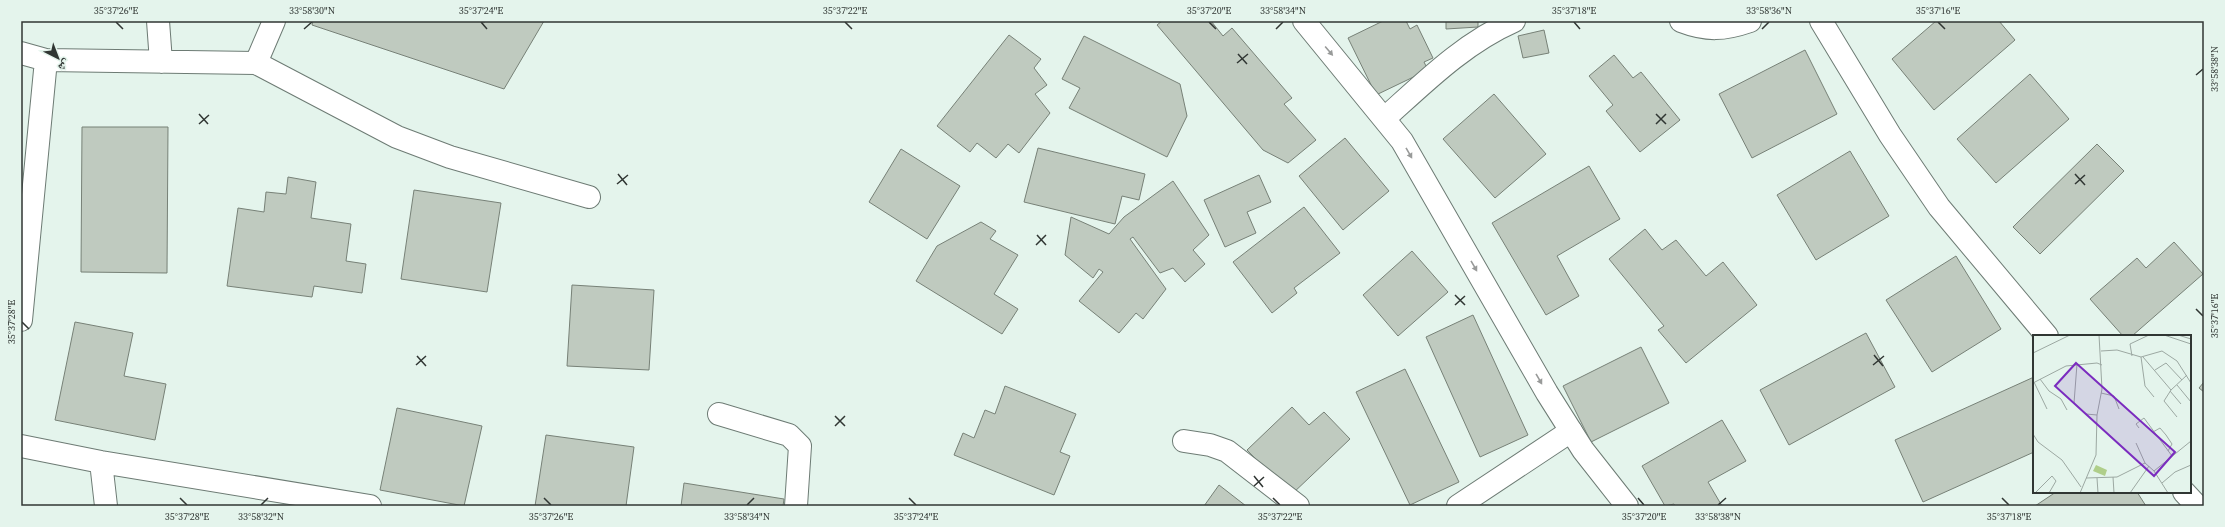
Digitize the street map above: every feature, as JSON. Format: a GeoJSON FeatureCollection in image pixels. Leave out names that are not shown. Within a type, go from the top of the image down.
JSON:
{"type":"FeatureCollection","features":[{"type":"Feature","properties":{"kind":"street"},"geometry":{"type":"LineString","coordinates":[[158,21],[161,62]]}},
{"type":"Feature","properties":{"kind":"street"},"geometry":{"type":"LineString","coordinates":[[256,63],[274,21]]}},
{"type":"Feature","properties":{"kind":"street"},"geometry":{"type":"LineString","coordinates":[[1304,21],[1402,140],[1571,431],[1583,450],[1627,506]]}},
{"type":"Feature","properties":{"kind":"street"},"geometry":{"type":"LineString","coordinates":[[1385,118],[1451,59],[1494,29],[1514,21]]}},
{"type":"Feature","properties":{"kind":"street"},"geometry":{"type":"LineString","coordinates":[[1681,21],[1700,28],[1729,28],[1750,21]]}},
{"type":"Feature","properties":{"kind":"street"},"geometry":{"type":"LineString","coordinates":[[1821,21],[1890,135],[1939,207],[2046,335]]}},
{"type":"Feature","properties":{"kind":"street"},"geometry":{"type":"LineString","coordinates":[[21,53],[46,60],[256,63],[397,137],[450,157],[589,197]]}},
{"type":"Feature","properties":{"kind":"street"},"geometry":{"type":"LineString","coordinates":[[21,320],[46,60]]}},
{"type":"Feature","properties":{"kind":"street"},"geometry":{"type":"LineString","coordinates":[[720,414],[789,435],[800,446],[796,506]]}},
{"type":"Feature","properties":{"kind":"street"},"geometry":{"type":"LineString","coordinates":[[1458,506],[1571,431]]}},
{"type":"Feature","properties":{"kind":"street"},"geometry":{"type":"LineString","coordinates":[[1184,441],[1210,445],[1227,451],[1298,506]]}},
{"type":"Feature","properties":{"kind":"street"},"geometry":{"type":"LineString","coordinates":[[21,446],[102,462],[370,506]]}},
{"type":"Feature","properties":{"kind":"street"},"geometry":{"type":"LineString","coordinates":[[102,462],[106,506]]}},
{"type":"Feature","properties":{"kind":"street"},"geometry":{"type":"LineString","coordinates":[[2185,493],[2197,506]]}},
{"type":"Feature","properties":{"kind":"building"},"geometry":{"type":"Polygon","coordinates":[[[313,21],[479,21],[484,23],[485,21],[544,21],[504,89],[312,25],[313,21]]]}},
{"type":"Feature","properties":{"kind":"building"},"geometry":{"type":"Polygon","coordinates":[[[1162,21],[1211,21],[1223,36],[1232,28],[1292,98],[1284,104],[1316,140],[1288,163],[1263,150],[1157,25],[1162,21]]]}},
{"type":"Feature","properties":{"kind":"building"},"geometry":{"type":"Polygon","coordinates":[[[1383,21],[1406,21],[1410,29],[1417,25],[1433,58],[1424,62],[1428,70],[1376,95],[1348,38],[1383,21]]]}},
{"type":"Feature","properties":{"kind":"building"},"geometry":{"type":"Polygon","coordinates":[[[1446,21],[1478,21],[1478,27],[1446,29],[1446,21]]]}},
{"type":"Feature","properties":{"kind":"building"},"geometry":{"type":"Polygon","coordinates":[[[1936,21],[1999,21],[2015,40],[1934,110],[1892,59],[1936,21]]]}},
{"type":"Feature","properties":{"kind":"building"},"geometry":{"type":"Polygon","coordinates":[[[1544,30],[1549,53],[1523,58],[1518,36],[1544,30]]]}},
{"type":"Feature","properties":{"kind":"building"},"geometry":{"type":"Polygon","coordinates":[[[1009,35],[1041,59],[1034,68],[1047,85],[1035,94],[1050,113],[1019,153],[1008,144],[996,158],[977,143],[970,152],[937,126],[1009,35]]]}},
{"type":"Feature","properties":{"kind":"building"},"geometry":{"type":"Polygon","coordinates":[[[1084,36],[1180,84],[1187,116],[1167,157],[1069,108],[1080,88],[1062,79],[1084,36]]]}},
{"type":"Feature","properties":{"kind":"building"},"geometry":{"type":"Polygon","coordinates":[[[1805,50],[1837,114],[1752,158],[1719,94],[1805,50]]]}},
{"type":"Feature","properties":{"kind":"building"},"geometry":{"type":"Polygon","coordinates":[[[1614,55],[1633,78],[1641,72],[1680,120],[1640,152],[1606,111],[1613,105],[1589,76],[1614,55]]]}},
{"type":"Feature","properties":{"kind":"building"},"geometry":{"type":"Polygon","coordinates":[[[2030,74],[2069,119],[1996,183],[1957,139],[2030,74]]]}},
{"type":"Feature","properties":{"kind":"building"},"geometry":{"type":"Polygon","coordinates":[[[1494,94],[1546,154],[1495,198],[1443,139],[1494,94]]]}},
{"type":"Feature","properties":{"kind":"building"},"geometry":{"type":"Polygon","coordinates":[[[82,127],[168,127],[167,273],[81,272],[82,127]]]}},
{"type":"Feature","properties":{"kind":"building"},"geometry":{"type":"Polygon","coordinates":[[[1345,138],[1389,191],[1343,230],[1299,176],[1345,138]]]}},
{"type":"Feature","properties":{"kind":"building"},"geometry":{"type":"Polygon","coordinates":[[[2097,144],[2124,171],[2040,254],[2013,227],[2097,144]]]}},
{"type":"Feature","properties":{"kind":"building"},"geometry":{"type":"Polygon","coordinates":[[[1038,148],[1145,174],[1139,200],[1122,196],[1115,224],[1024,202],[1038,148]]]}},
{"type":"Feature","properties":{"kind":"building"},"geometry":{"type":"Polygon","coordinates":[[[901,149],[960,186],[927,239],[869,202],[901,149]]]}},
{"type":"Feature","properties":{"kind":"building"},"geometry":{"type":"Polygon","coordinates":[[[1850,151],[1889,216],[1816,260],[1777,195],[1850,151]]]}},
{"type":"Feature","properties":{"kind":"building"},"geometry":{"type":"Polygon","coordinates":[[[1589,166],[1620,219],[1557,256],[1579,296],[1546,315],[1492,223],[1589,166]]]}},
{"type":"Feature","properties":{"kind":"building"},"geometry":{"type":"Polygon","coordinates":[[[1259,175],[1271,202],[1247,212],[1256,233],[1225,247],[1204,200],[1259,175]]]}},
{"type":"Feature","properties":{"kind":"building"},"geometry":{"type":"Polygon","coordinates":[[[288,177],[316,182],[311,218],[351,224],[346,261],[366,264],[362,293],[314,286],[312,297],[227,286],[238,208],[264,212],[266,192],[286,194],[288,177]]]}},
{"type":"Feature","properties":{"kind":"building"},"geometry":{"type":"Polygon","coordinates":[[[1173,181],[1209,235],[1193,250],[1205,264],[1185,282],[1173,268],[1160,273],[1133,237],[1130,239],[1166,289],[1143,319],[1136,313],[1119,333],[1079,301],[1103,272],[1099,269],[1093,278],[1065,255],[1071,217],[1109,234],[1124,217],[1173,181]]]}},
{"type":"Feature","properties":{"kind":"building"},"geometry":{"type":"Polygon","coordinates":[[[414,190],[501,203],[487,292],[401,279],[414,190]]]}},
{"type":"Feature","properties":{"kind":"building"},"geometry":{"type":"Polygon","coordinates":[[[1304,207],[1340,253],[1294,288],[1297,293],[1272,313],[1233,262],[1304,207]]]}},
{"type":"Feature","properties":{"kind":"building"},"geometry":{"type":"Polygon","coordinates":[[[981,222],[996,231],[990,239],[1018,255],[994,294],[1018,309],[1002,334],[916,281],[937,246],[981,222]]]}},
{"type":"Feature","properties":{"kind":"building"},"geometry":{"type":"Polygon","coordinates":[[[1645,229],[1662,250],[1676,240],[1706,276],[1723,262],[1757,305],[1686,363],[1658,330],[1664,326],[1609,259],[1645,229]]]}},
{"type":"Feature","properties":{"kind":"building"},"geometry":{"type":"Polygon","coordinates":[[[2174,242],[2203,274],[2133,335],[2122,335],[2090,299],[2137,258],[2146,268],[2174,242]]]}},
{"type":"Feature","properties":{"kind":"building"},"geometry":{"type":"Polygon","coordinates":[[[1412,251],[1448,292],[1398,336],[1363,295],[1412,251]]]}},
{"type":"Feature","properties":{"kind":"building"},"geometry":{"type":"Polygon","coordinates":[[[1956,256],[2001,329],[1932,372],[1886,300],[1956,256]]]}},
{"type":"Feature","properties":{"kind":"building"},"geometry":{"type":"Polygon","coordinates":[[[572,285],[654,290],[649,370],[567,366],[572,285]]]}},
{"type":"Feature","properties":{"kind":"building"},"geometry":{"type":"Polygon","coordinates":[[[1473,315],[1528,435],[1480,457],[1426,337],[1473,315]]]}},
{"type":"Feature","properties":{"kind":"building"},"geometry":{"type":"Polygon","coordinates":[[[75,322],[133,333],[124,376],[166,384],[155,440],[55,420],[75,322]]]}},
{"type":"Feature","properties":{"kind":"building"},"geometry":{"type":"Polygon","coordinates":[[[1866,333],[1895,387],[1789,445],[1760,390],[1866,333]]]}},
{"type":"Feature","properties":{"kind":"building"},"geometry":{"type":"Polygon","coordinates":[[[1641,347],[1669,403],[1591,442],[1563,386],[1641,347]]]}},
{"type":"Feature","properties":{"kind":"building"},"geometry":{"type":"Polygon","coordinates":[[[1405,369],[1459,482],[1410,505],[1356,392],[1405,369]]]}},
{"type":"Feature","properties":{"kind":"building"},"geometry":{"type":"Polygon","coordinates":[[[2033,377],[2033,452],[1923,502],[1895,440],[2033,377]]]}},
{"type":"Feature","properties":{"kind":"building"},"geometry":{"type":"Polygon","coordinates":[[[2204,382],[2204,392],[2199,388],[2204,382]]]}},
{"type":"Feature","properties":{"kind":"building"},"geometry":{"type":"Polygon","coordinates":[[[1005,386],[1076,414],[1060,452],[1070,456],[1054,495],[954,455],[963,433],[974,438],[985,410],[995,414],[1005,386]]]}},
{"type":"Feature","properties":{"kind":"building"},"geometry":{"type":"Polygon","coordinates":[[[1292,407],[1309,425],[1324,412],[1350,439],[1291,495],[1247,450],[1292,407]]]}},
{"type":"Feature","properties":{"kind":"building"},"geometry":{"type":"Polygon","coordinates":[[[397,408],[482,426],[464,506],[380,490],[397,408]]]}},
{"type":"Feature","properties":{"kind":"building"},"geometry":{"type":"Polygon","coordinates":[[[1722,420],[1746,461],[1708,482],[1722,506],[1675,506],[1674,504],[1665,506],[1642,466],[1722,420]]]}},
{"type":"Feature","properties":{"kind":"building"},"geometry":{"type":"Polygon","coordinates":[[[546,435],[634,447],[626,506],[535,506],[546,435]]]}},
{"type":"Feature","properties":{"kind":"building"},"geometry":{"type":"Polygon","coordinates":[[[684,483],[784,499],[783,506],[681,506],[684,483]]]}},
{"type":"Feature","properties":{"kind":"building"},"geometry":{"type":"Polygon","coordinates":[[[1219,485],[1246,506],[1204,506],[1219,485]]]}},
{"type":"Feature","properties":{"kind":"building"},"geometry":{"type":"Polygon","coordinates":[[[2054,493],[2138,493],[2146,506],[2035,506],[2054,493]]]}}]}
